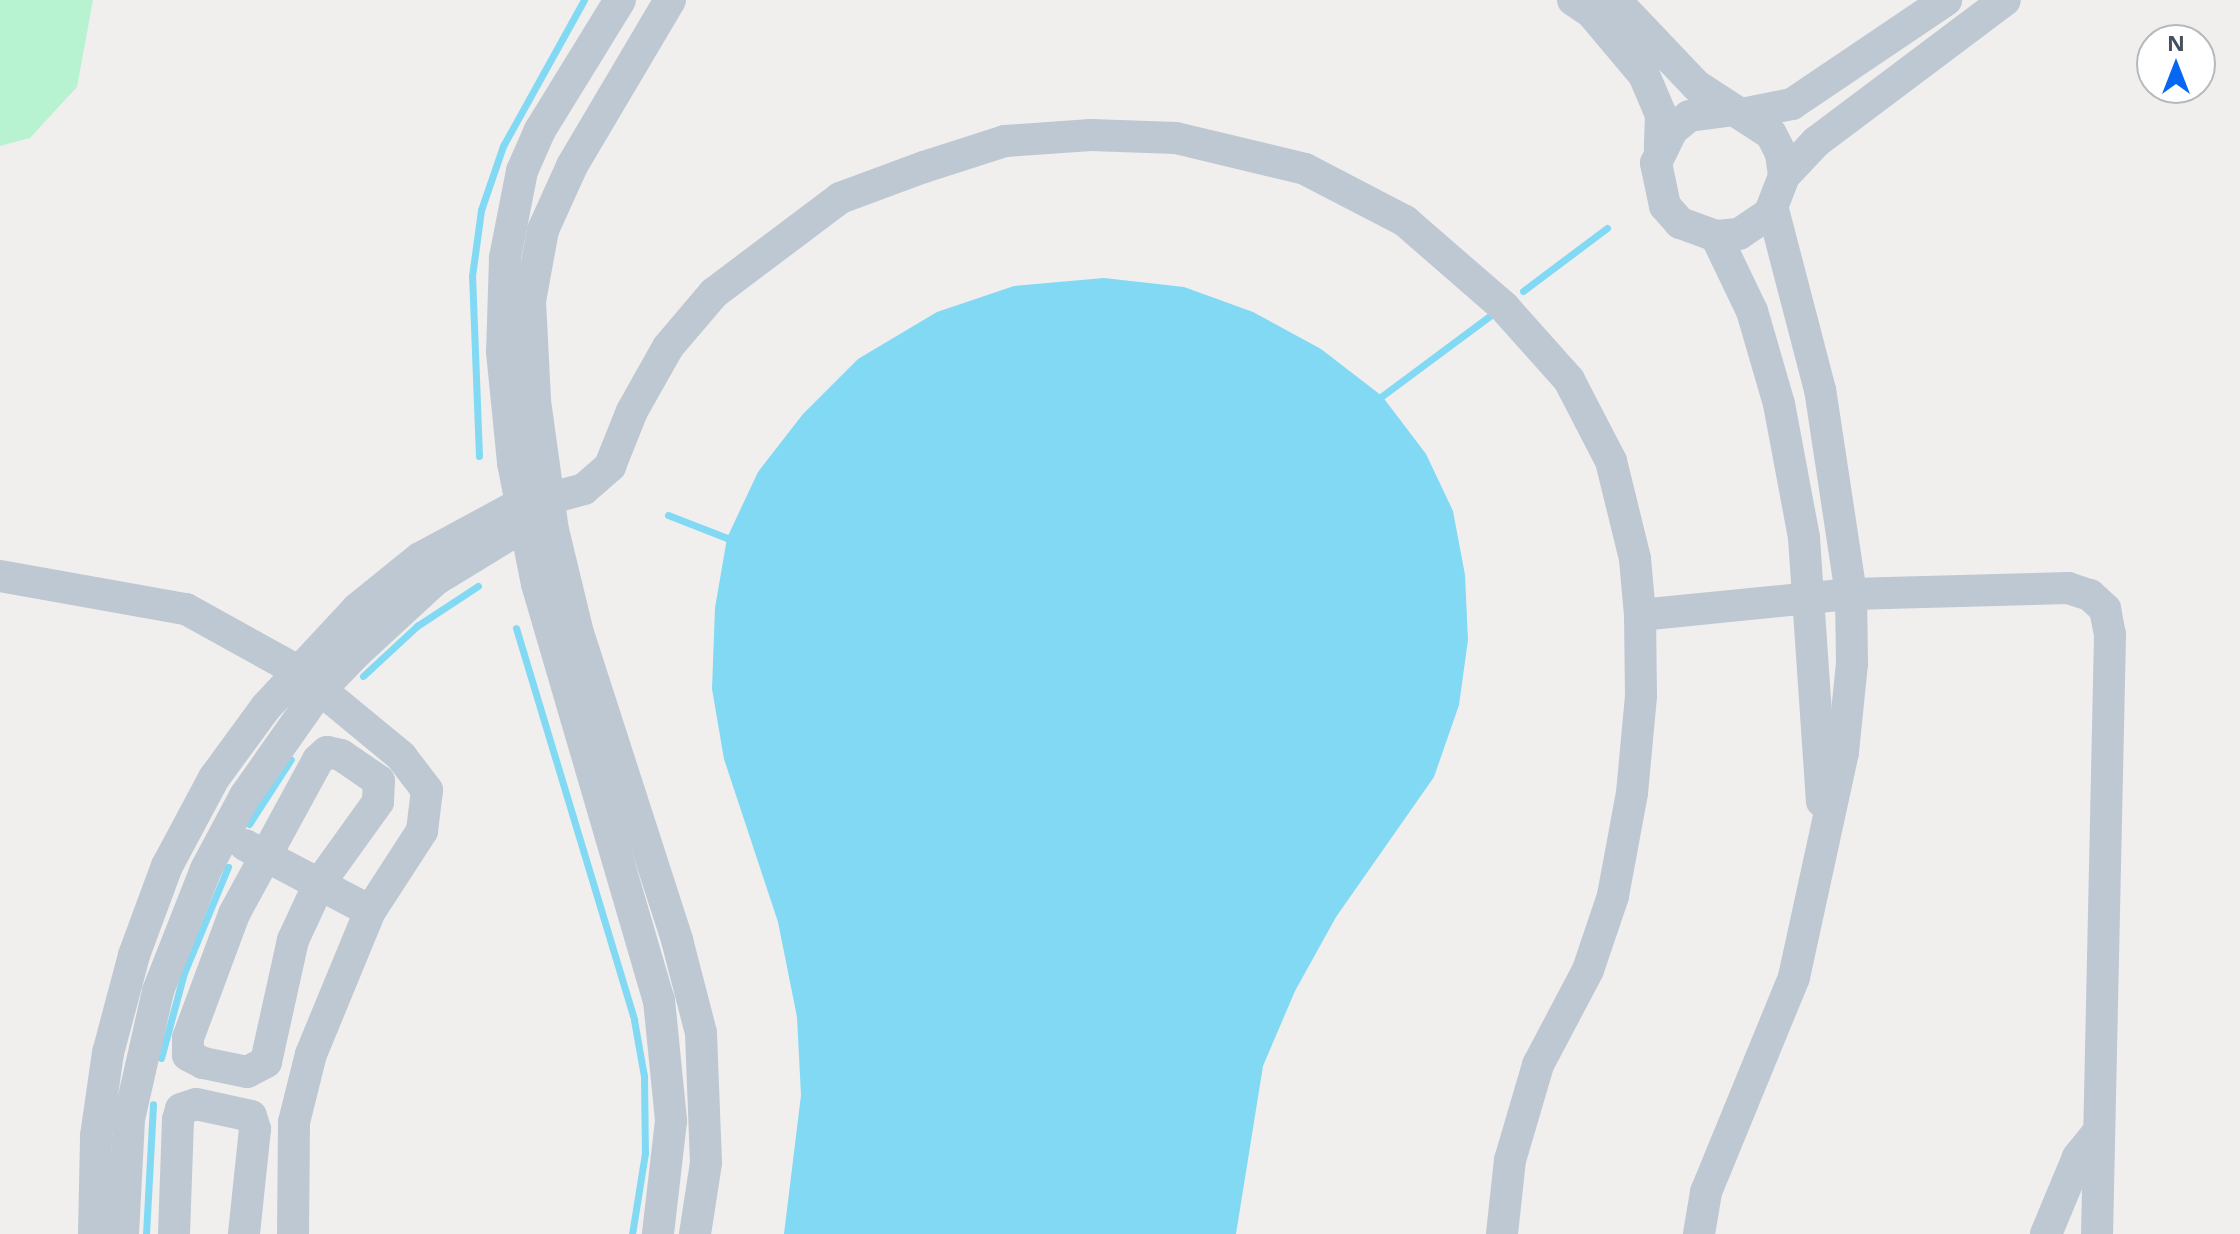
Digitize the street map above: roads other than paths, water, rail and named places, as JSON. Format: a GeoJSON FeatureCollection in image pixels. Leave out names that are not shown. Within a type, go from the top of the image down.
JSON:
{"type":"FeatureCollection","features":[{"type":"Feature","properties":{"kind":"street"},"geometry":{"type":"LineString","coordinates":[[620,0],[540,130],[511,214],[502,339],[537,505],[701,1033],[706,1163],[695,1234]]}},
{"type":"Feature","properties":{"kind":"street"},"geometry":{"type":"LineString","coordinates":[[658,1234],[671,1121],[659,1000],[551,640],[537,505],[531,351],[533,262],[572,166],[670,0]]}},
{"type":"Feature","properties":{"kind":"street"},"geometry":{"type":"LineString","coordinates":[[1573,0],[1591,12],[1644,75],[1661,115],[1656,186],[1665,206],[1680,223],[1716,236],[1739,234],[1773,209]]}},
{"type":"Feature","properties":{"kind":"street"},"geometry":{"type":"LineString","coordinates":[[1615,0],[1697,86],[1771,134],[1784,176]]}},
{"type":"Feature","properties":{"kind":"street"},"geometry":{"type":"LineString","coordinates":[[1660,149],[1689,116],[1792,104],[1946,0]]}},
{"type":"Feature","properties":{"kind":"street"},"geometry":{"type":"LineString","coordinates":[[1699,1234],[1706,1192],[1794,977],[1843,752],[1852,664],[1851,594],[1820,390],[1773,209],[1784,176],[1816,142],[2005,0]]}},
{"type":"Feature","properties":{"kind":"street"},"geometry":{"type":"LineString","coordinates":[[123,1234],[129,1119],[158,991],[223,834],[308,682],[357,609],[420,558],[537,505],[584,489],[610,466],[632,411],[668,347],[714,293],[840,198],[1005,141],[1091,135],[1176,138],[1305,169],[1405,221],[1504,307],[1569,380],[1611,461],[1635,559],[1640,615],[1632,793],[1613,896],[1588,970],[1538,1065],[1510,1160],[1502,1234]]}},
{"type":"Feature","properties":{"kind":"street"},"geometry":{"type":"LineString","coordinates":[[1716,236],[1752,311],[1779,404],[1804,538],[1825,828]]}},
{"type":"Feature","properties":{"kind":"street"},"geometry":{"type":"LineString","coordinates":[[0,576],[186,609],[308,682],[401,756],[427,790],[422,831],[370,911],[311,1054],[294,1122],[293,1234]]}},
{"type":"Feature","properties":{"kind":"street"},"geometry":{"type":"LineString","coordinates":[[1640,615],[1851,594],[2068,588],[2090,595],[2105,609],[2110,635],[2097,1234]]}},
{"type":"Feature","properties":{"kind":"street"},"geometry":{"type":"LineString","coordinates":[[94,1234],[96,1136],[108,1053],[134,955],[167,866],[214,778],[308,682]]}},
{"type":"Feature","properties":{"kind":"street"},"geometry":{"type":"LineString","coordinates":[[327,752],[341,755],[379,781],[382,792],[319,884],[293,940],[266,1062],[247,1072],[203,1063],[188,1055],[188,1038],[234,914],[264,855],[318,760],[327,752]]}},
{"type":"Feature","properties":{"kind":"street"},"geometry":{"type":"LineString","coordinates":[[223,834],[370,911]]}},
{"type":"Feature","properties":{"kind":"street"},"geometry":{"type":"LineString","coordinates":[[174,1234],[178,1120],[181,1109],[196,1104],[251,1116],[255,1129],[244,1234]]}},
{"type":"Feature","properties":{"kind":"street"},"geometry":{"type":"LineString","coordinates":[[2046,1234],[2078,1157],[2099,1131]]}},
{"type":"Feature","properties":{"kind":"water"},"geometry":{"type":"Polygon","coordinates":[[[1104,278],[1184,287],[1253,312],[1321,349],[1382,396],[1426,454],[1453,511],[1465,575],[1468,640],[1459,705],[1434,777],[1336,917],[1295,991],[1263,1066],[1236,1234],[784,1234],[801,1095],[797,1017],[778,922],[724,759],[712,689],[715,608],[727,538],[758,472],[803,414],[858,359],[937,312],[1014,286],[1104,278]]]}},
{"type":"Feature","properties":{"kind":"waterway"},"geometry":{"type":"LineString","coordinates":[[479,456],[472,276],[481,210],[503,146],[584,0]]}},
{"type":"Feature","properties":{"kind":"waterway"},"geometry":{"type":"LineString","coordinates":[[1523,291],[1607,228]]}},
{"type":"Feature","properties":{"kind":"waterway"},"geometry":{"type":"LineString","coordinates":[[1382,396],[1491,315]]}},
{"type":"Feature","properties":{"kind":"waterway"},"geometry":{"type":"LineString","coordinates":[[668,515],[727,538]]}},
{"type":"Feature","properties":{"kind":"waterway"},"geometry":{"type":"LineString","coordinates":[[363,676],[417,626],[478,586]]}},
{"type":"Feature","properties":{"kind":"waterway"},"geometry":{"type":"LineString","coordinates":[[516,628],[634,1020],[644,1076],[645,1153],[632,1234]]}},
{"type":"Feature","properties":{"kind":"waterway"},"geometry":{"type":"LineString","coordinates":[[249,824],[291,759]]}},
{"type":"Feature","properties":{"kind":"waterway"},"geometry":{"type":"LineString","coordinates":[[161,1058],[184,973],[228,867]]}},
{"type":"Feature","properties":{"kind":"waterway"},"geometry":{"type":"LineString","coordinates":[[146,1234],[153,1104]]}}]}
